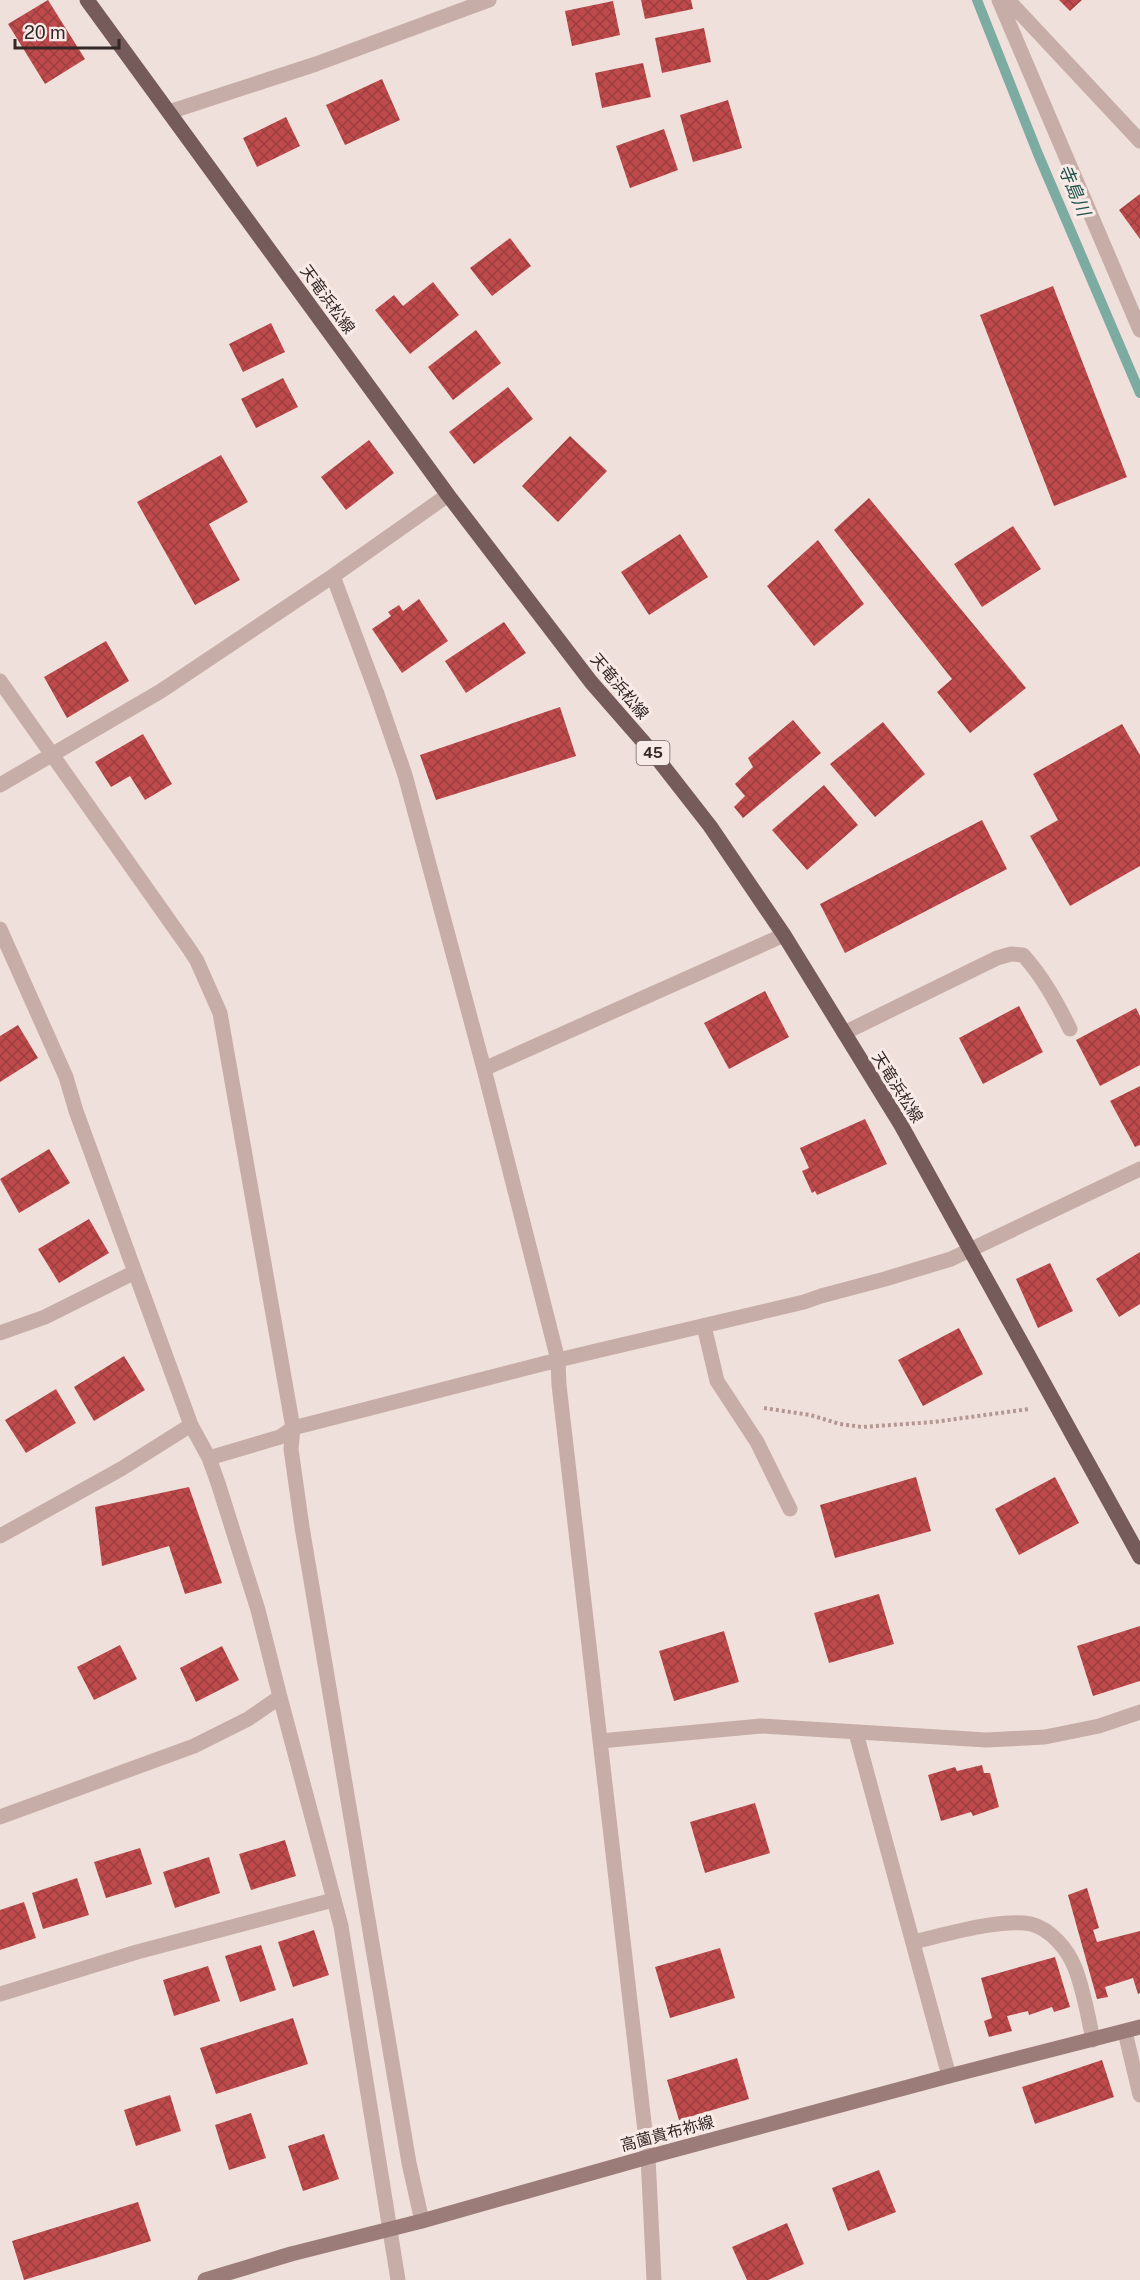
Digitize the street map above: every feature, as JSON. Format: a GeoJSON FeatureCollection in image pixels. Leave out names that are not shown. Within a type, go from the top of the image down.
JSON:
{"type":"FeatureCollection","features":[{"type":"Feature","properties":{"kind":"main road","name":"天竜浜松線"},"geometry":{"type":"LineString","coordinates":[[87,0],[448,495],[591,682],[653,753],[710,826],[784,935],[901,1125],[1140,1557]]}},
{"type":"Feature","properties":{"kind":"main road","name":"高薗貴布祢線"},"geometry":{"type":"LineString","coordinates":[[205,2280],[291,2254],[422,2221],[648,2157],[1132,2029]]}},
{"type":"Feature","properties":{"kind":"street"},"geometry":{"type":"LineString","coordinates":[[169,112],[316,64],[489,0]]}},
{"type":"Feature","properties":{"kind":"street"},"geometry":{"type":"LineString","coordinates":[[999,0],[1005,19],[1140,330]]}},
{"type":"Feature","properties":{"kind":"street"},"geometry":{"type":"LineString","coordinates":[[1008,0],[1140,141]]}},
{"type":"Feature","properties":{"kind":"street"},"geometry":{"type":"LineString","coordinates":[[0,786],[161,691],[333,576],[448,495]]}},
{"type":"Feature","properties":{"kind":"street"},"geometry":{"type":"LineString","coordinates":[[333,576],[378,694],[405,775],[484,1069],[558,1360],[559,1385],[648,2157],[654,2280]]}},
{"type":"Feature","properties":{"kind":"street"},"geometry":{"type":"LineString","coordinates":[[0,681],[53,753],[197,961],[220,1013],[293,1428],[291,1449],[302,1527],[409,2163],[422,2221]]}},
{"type":"Feature","properties":{"kind":"street"},"geometry":{"type":"LineString","coordinates":[[0,928],[66,1077],[76,1111],[191,1425],[209,1458],[258,1610],[340,1926],[398,2280]]}},
{"type":"Feature","properties":{"kind":"street"},"geometry":{"type":"LineString","coordinates":[[484,1069],[784,935]]}},
{"type":"Feature","properties":{"kind":"street"},"geometry":{"type":"LineString","coordinates":[[844,1033],[997,958],[1011,954],[1023,955],[1031,964],[1056,1002],[1070,1029]]}},
{"type":"Feature","properties":{"kind":"street"},"geometry":{"type":"LineString","coordinates":[[209,1458],[280,1437],[293,1428],[558,1360],[804,1302],[951,1259],[1140,1169]]}},
{"type":"Feature","properties":{"kind":"street"},"geometry":{"type":"LineString","coordinates":[[0,1333],[45,1317],[135,1272]]}},
{"type":"Feature","properties":{"kind":"street"},"geometry":{"type":"LineString","coordinates":[[704,1326],[717,1381],[731,1399],[757,1442],[790,1509]]}},
{"type":"Feature","properties":{"kind":"street"},"geometry":{"type":"LineString","coordinates":[[0,1536],[121,1469],[191,1425]]}},
{"type":"Feature","properties":{"kind":"street"},"geometry":{"type":"LineString","coordinates":[[0,1817],[194,1746],[249,1719],[280,1697]]}},
{"type":"Feature","properties":{"kind":"street"},"geometry":{"type":"LineString","coordinates":[[600,1742],[750,1726],[986,1740],[1045,1737],[1089,1728],[1140,1712]]}},
{"type":"Feature","properties":{"kind":"street"},"geometry":{"type":"LineString","coordinates":[[856,1733],[950,2076]]}},
{"type":"Feature","properties":{"kind":"street"},"geometry":{"type":"LineString","coordinates":[[0,1994],[137,1952],[333,1900]]}},
{"type":"Feature","properties":{"kind":"street"},"geometry":{"type":"LineString","coordinates":[[913,1942],[1011,1923],[1032,1924],[1053,1937],[1064,1949],[1075,1968],[1093,2040]]}},
{"type":"Feature","properties":{"kind":"street"},"geometry":{"type":"LineString","coordinates":[[1132,2029],[1140,2095]]}},
{"type":"Feature","properties":{"kind":"path"},"geometry":{"type":"LineString","coordinates":[[731,1399],[753,1406],[810,1415],[840,1424],[862,1427],[934,1422],[1057,1405]]}},
{"type":"Feature","properties":{"kind":"building"},"geometry":{"type":"Polygon","coordinates":[[[48,0],[85,59],[45,84],[8,24],[48,0]]]}},
{"type":"Feature","properties":{"kind":"building"},"geometry":{"type":"Polygon","coordinates":[[[641,0],[691,0],[693,9],[645,19],[641,0]]]}},
{"type":"Feature","properties":{"kind":"building"},"geometry":{"type":"Polygon","coordinates":[[[1059,0],[1082,0],[1070,11],[1059,0]]]}},
{"type":"Feature","properties":{"kind":"building"},"geometry":{"type":"Polygon","coordinates":[[[613,1],[620,35],[572,46],[565,11],[613,1]]]}},
{"type":"Feature","properties":{"kind":"building"},"geometry":{"type":"Polygon","coordinates":[[[704,28],[711,62],[662,73],[655,38],[704,28]]]}},
{"type":"Feature","properties":{"kind":"building"},"geometry":{"type":"Polygon","coordinates":[[[643,63],[651,97],[602,108],[595,73],[643,63]]]}},
{"type":"Feature","properties":{"kind":"building"},"geometry":{"type":"Polygon","coordinates":[[[382,79],[400,120],[345,145],[326,105],[382,79]]]}},
{"type":"Feature","properties":{"kind":"building"},"geometry":{"type":"Polygon","coordinates":[[[728,100],[742,148],[693,162],[680,115],[728,100]]]}},
{"type":"Feature","properties":{"kind":"building"},"geometry":{"type":"Polygon","coordinates":[[[286,117],[300,146],[257,167],[243,138],[286,117]]]}},
{"type":"Feature","properties":{"kind":"building"},"geometry":{"type":"Polygon","coordinates":[[[664,129],[678,170],[630,188],[616,146],[664,129]]]}},
{"type":"Feature","properties":{"kind":"building"},"geometry":{"type":"Polygon","coordinates":[[[1140,194],[1140,239],[1119,210],[1140,194]]]}},
{"type":"Feature","properties":{"kind":"building"},"geometry":{"type":"Polygon","coordinates":[[[510,238],[531,266],[492,296],[470,268],[510,238]]]}},
{"type":"Feature","properties":{"kind":"building"},"geometry":{"type":"Polygon","coordinates":[[[433,282],[459,315],[410,354],[375,310],[394,295],[403,306],[433,282]]]}},
{"type":"Feature","properties":{"kind":"building"},"geometry":{"type":"Polygon","coordinates":[[[1053,286],[1127,477],[1054,506],[980,315],[1053,286]]]}},
{"type":"Feature","properties":{"kind":"building"},"geometry":{"type":"Polygon","coordinates":[[[271,323],[285,352],[243,372],[229,344],[271,323]]]}},
{"type":"Feature","properties":{"kind":"building"},"geometry":{"type":"Polygon","coordinates":[[[476,330],[501,363],[453,400],[428,367],[476,330]]]}},
{"type":"Feature","properties":{"kind":"building"},"geometry":{"type":"Polygon","coordinates":[[[283,378],[298,407],[256,428],[241,399],[283,378]]]}},
{"type":"Feature","properties":{"kind":"building"},"geometry":{"type":"Polygon","coordinates":[[[508,387],[533,419],[474,464],[449,432],[508,387]]]}},
{"type":"Feature","properties":{"kind":"building"},"geometry":{"type":"Polygon","coordinates":[[[570,436],[607,471],[558,522],[522,486],[570,436]]]}},
{"type":"Feature","properties":{"kind":"building"},"geometry":{"type":"Polygon","coordinates":[[[369,440],[394,473],[346,510],[321,477],[369,440]]]}},
{"type":"Feature","properties":{"kind":"building"},"geometry":{"type":"Polygon","coordinates":[[[221,455],[248,502],[209,524],[240,580],[195,605],[137,502],[221,455]]]}},
{"type":"Feature","properties":{"kind":"building"},"geometry":{"type":"Polygon","coordinates":[[[869,498],[1026,688],[970,733],[937,692],[952,679],[834,530],[869,498]]]}},
{"type":"Feature","properties":{"kind":"building"},"geometry":{"type":"Polygon","coordinates":[[[1013,526],[1041,569],[982,607],[954,564],[1013,526]]]}},
{"type":"Feature","properties":{"kind":"building"},"geometry":{"type":"Polygon","coordinates":[[[680,534],[708,577],[649,615],[621,572],[680,534]]]}},
{"type":"Feature","properties":{"kind":"building"},"geometry":{"type":"Polygon","coordinates":[[[818,540],[864,604],[814,646],[767,586],[818,540]]]}},
{"type":"Feature","properties":{"kind":"building"},"geometry":{"type":"Polygon","coordinates":[[[419,599],[448,641],[402,673],[372,629],[391,616],[388,612],[399,605],[403,611],[419,599]]]}},
{"type":"Feature","properties":{"kind":"building"},"geometry":{"type":"Polygon","coordinates":[[[504,622],[526,653],[466,693],[445,661],[504,622]]]}},
{"type":"Feature","properties":{"kind":"building"},"geometry":{"type":"Polygon","coordinates":[[[106,641],[129,681],[67,718],[44,677],[106,641]]]}},
{"type":"Feature","properties":{"kind":"building"},"geometry":{"type":"Polygon","coordinates":[[[560,707],[576,756],[436,800],[420,755],[560,707]]]}},
{"type":"Feature","properties":{"kind":"building"},"geometry":{"type":"Polygon","coordinates":[[[793,720],[821,753],[743,818],[734,807],[745,796],[735,784],[753,767],[748,758],[793,720]]]}},
{"type":"Feature","properties":{"kind":"building"},"geometry":{"type":"Polygon","coordinates":[[[883,722],[925,774],[875,817],[830,764],[883,722]]]}},
{"type":"Feature","properties":{"kind":"building"},"geometry":{"type":"Polygon","coordinates":[[[1122,724],[1140,755],[1140,866],[1070,906],[1030,836],[1058,820],[1033,774],[1122,724]]]}},
{"type":"Feature","properties":{"kind":"building"},"geometry":{"type":"Polygon","coordinates":[[[143,734],[172,784],[145,800],[130,776],[111,787],[95,762],[143,734]]]}},
{"type":"Feature","properties":{"kind":"building"},"geometry":{"type":"Polygon","coordinates":[[[824,785],[858,825],[807,870],[772,830],[824,785]]]}},
{"type":"Feature","properties":{"kind":"building"},"geometry":{"type":"Polygon","coordinates":[[[982,820],[1007,869],[845,953],[820,904],[982,820]]]}},
{"type":"Feature","properties":{"kind":"building"},"geometry":{"type":"Polygon","coordinates":[[[765,991],[789,1037],[729,1069],[704,1023],[765,991]]]}},
{"type":"Feature","properties":{"kind":"building"},"geometry":{"type":"Polygon","coordinates":[[[1019,1006],[1043,1052],[983,1084],[959,1038],[1019,1006]]]}},
{"type":"Feature","properties":{"kind":"building"},"geometry":{"type":"Polygon","coordinates":[[[1136,1008],[1140,1016],[1140,1065],[1100,1086],[1076,1040],[1136,1008]]]}},
{"type":"Feature","properties":{"kind":"building"},"geometry":{"type":"Polygon","coordinates":[[[18,1025],[38,1058],[0,1082],[0,1036],[18,1025]]]}},
{"type":"Feature","properties":{"kind":"building"},"geometry":{"type":"Polygon","coordinates":[[[1140,1086],[1140,1145],[1135,1147],[1110,1101],[1140,1086]]]}},
{"type":"Feature","properties":{"kind":"building"},"geometry":{"type":"Polygon","coordinates":[[[865,1119],[887,1164],[817,1195],[815,1191],[812,1193],[802,1171],[809,1168],[800,1148],[865,1119]]]}},
{"type":"Feature","properties":{"kind":"building"},"geometry":{"type":"Polygon","coordinates":[[[49,1149],[70,1183],[19,1213],[0,1179],[49,1149]]]}},
{"type":"Feature","properties":{"kind":"building"},"geometry":{"type":"Polygon","coordinates":[[[89,1219],[109,1253],[59,1283],[38,1249],[89,1219]]]}},
{"type":"Feature","properties":{"kind":"building"},"geometry":{"type":"Polygon","coordinates":[[[1140,1252],[1140,1304],[1119,1317],[1096,1279],[1140,1252]]]}},
{"type":"Feature","properties":{"kind":"building"},"geometry":{"type":"Polygon","coordinates":[[[1050,1263],[1073,1311],[1038,1328],[1016,1279],[1050,1263]]]}},
{"type":"Feature","properties":{"kind":"building"},"geometry":{"type":"Polygon","coordinates":[[[959,1328],[983,1374],[923,1406],[898,1360],[959,1328]]]}},
{"type":"Feature","properties":{"kind":"building"},"geometry":{"type":"Polygon","coordinates":[[[124,1356],[145,1390],[94,1421],[74,1387],[124,1356]]]}},
{"type":"Feature","properties":{"kind":"building"},"geometry":{"type":"Polygon","coordinates":[[[56,1389],[76,1423],[26,1453],[5,1420],[56,1389]]]}},
{"type":"Feature","properties":{"kind":"building"},"geometry":{"type":"Polygon","coordinates":[[[916,1477],[931,1531],[835,1558],[820,1505],[916,1477]]]}},
{"type":"Feature","properties":{"kind":"building"},"geometry":{"type":"Polygon","coordinates":[[[1055,1477],[1079,1523],[1019,1555],[995,1509],[1055,1477]]]}},
{"type":"Feature","properties":{"kind":"building"},"geometry":{"type":"Polygon","coordinates":[[[189,1487],[222,1583],[185,1594],[169,1546],[102,1566],[95,1507],[189,1487]]]}},
{"type":"Feature","properties":{"kind":"building"},"geometry":{"type":"Polygon","coordinates":[[[879,1594],[894,1644],[829,1663],[814,1613],[879,1594]]]}},
{"type":"Feature","properties":{"kind":"building"},"geometry":{"type":"Polygon","coordinates":[[[1140,1626],[1140,1681],[1093,1696],[1077,1646],[1140,1626]]]}},
{"type":"Feature","properties":{"kind":"building"},"geometry":{"type":"Polygon","coordinates":[[[724,1631],[739,1682],[674,1701],[659,1651],[724,1631]]]}},
{"type":"Feature","properties":{"kind":"building"},"geometry":{"type":"Polygon","coordinates":[[[120,1645],[137,1679],[94,1700],[77,1667],[120,1645]]]}},
{"type":"Feature","properties":{"kind":"building"},"geometry":{"type":"Polygon","coordinates":[[[222,1646],[239,1680],[196,1702],[180,1668],[222,1646]]]}},
{"type":"Feature","properties":{"kind":"building"},"geometry":{"type":"Polygon","coordinates":[[[982,1765],[984,1773],[990,1773],[999,1807],[973,1816],[971,1812],[941,1821],[928,1775],[955,1767],[957,1771],[982,1765]]]}},
{"type":"Feature","properties":{"kind":"building"},"geometry":{"type":"Polygon","coordinates":[[[755,1803],[770,1853],[705,1873],[690,1822],[755,1803]]]}},
{"type":"Feature","properties":{"kind":"building"},"geometry":{"type":"Polygon","coordinates":[[[285,1840],[296,1876],[251,1890],[239,1854],[285,1840]]]}},
{"type":"Feature","properties":{"kind":"building"},"geometry":{"type":"Polygon","coordinates":[[[140,1848],[152,1884],[106,1898],[94,1862],[140,1848]]]}},
{"type":"Feature","properties":{"kind":"building"},"geometry":{"type":"Polygon","coordinates":[[[209,1857],[220,1893],[175,1908],[163,1872],[209,1857]]]}},
{"type":"Feature","properties":{"kind":"building"},"geometry":{"type":"Polygon","coordinates":[[[77,1878],[89,1915],[43,1929],[32,1893],[77,1878]]]}},
{"type":"Feature","properties":{"kind":"building"},"geometry":{"type":"Polygon","coordinates":[[[1087,1888],[1099,1928],[1093,1930],[1097,1942],[1140,1931],[1140,1993],[1138,1994],[1133,1978],[1105,1987],[1108,1997],[1097,1999],[1068,1895],[1087,1888]]]}},
{"type":"Feature","properties":{"kind":"building"},"geometry":{"type":"Polygon","coordinates":[[[24,1902],[36,1938],[0,1950],[0,1910],[24,1902]]]}},
{"type":"Feature","properties":{"kind":"building"},"geometry":{"type":"Polygon","coordinates":[[[314,1930],[329,1975],[293,1987],[278,1942],[314,1930]]]}},
{"type":"Feature","properties":{"kind":"building"},"geometry":{"type":"Polygon","coordinates":[[[261,1945],[276,1990],[240,2002],[225,1956],[261,1945]]]}},
{"type":"Feature","properties":{"kind":"building"},"geometry":{"type":"Polygon","coordinates":[[[720,1948],[735,1998],[670,2018],[655,1967],[720,1948]]]}},
{"type":"Feature","properties":{"kind":"building"},"geometry":{"type":"Polygon","coordinates":[[[1055,1957],[1070,2007],[1054,2012],[1052,2007],[1029,2015],[1028,2011],[1007,2016],[1012,2031],[989,2037],[984,2021],[992,2018],[981,1978],[1055,1957]]]}},
{"type":"Feature","properties":{"kind":"building"},"geometry":{"type":"Polygon","coordinates":[[[208,1966],[220,2001],[174,2016],[163,1980],[208,1966]]]}},
{"type":"Feature","properties":{"kind":"building"},"geometry":{"type":"Polygon","coordinates":[[[293,2018],[308,2064],[216,2094],[200,2048],[293,2018]]]}},
{"type":"Feature","properties":{"kind":"building"},"geometry":{"type":"Polygon","coordinates":[[[737,2058],[749,2099],[679,2120],[667,2080],[737,2058]]]}},
{"type":"Feature","properties":{"kind":"building"},"geometry":{"type":"Polygon","coordinates":[[[1102,2060],[1114,2097],[1035,2124],[1022,2087],[1102,2060]]]}},
{"type":"Feature","properties":{"kind":"building"},"geometry":{"type":"Polygon","coordinates":[[[170,2095],[181,2131],[136,2146],[124,2110],[170,2095]]]}},
{"type":"Feature","properties":{"kind":"building"},"geometry":{"type":"Polygon","coordinates":[[[251,2113],[266,2158],[229,2170],[215,2125],[251,2113]]]}},
{"type":"Feature","properties":{"kind":"building"},"geometry":{"type":"Polygon","coordinates":[[[324,2134],[339,2179],[303,2191],[288,2146],[324,2134]]]}},
{"type":"Feature","properties":{"kind":"building"},"geometry":{"type":"Polygon","coordinates":[[[879,2170],[896,2212],[848,2231],[832,2188],[879,2170]]]}},
{"type":"Feature","properties":{"kind":"building"},"geometry":{"type":"Polygon","coordinates":[[[138,2202],[151,2241],[24,2280],[12,2241],[138,2202]]]}},
{"type":"Feature","properties":{"kind":"building"},"geometry":{"type":"Polygon","coordinates":[[[787,2223],[804,2264],[768,2280],[747,2280],[732,2247],[787,2223]]]}},
{"type":"Feature","properties":{"kind":"waterway","name":"寺島川"},"geometry":{"type":"LineString","coordinates":[[977,0],[1038,154],[1140,393]]}}]}
